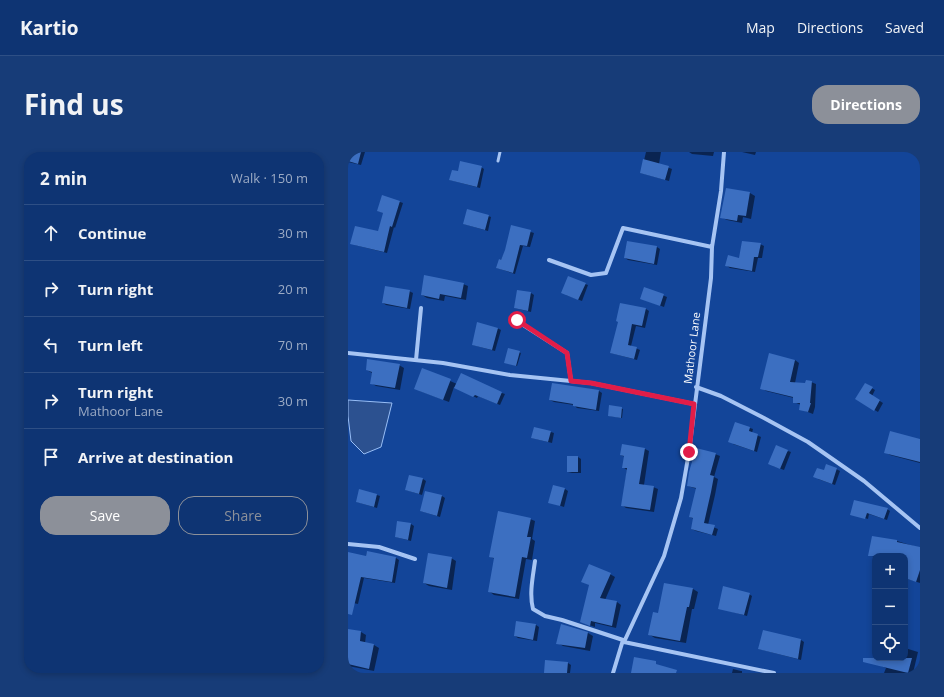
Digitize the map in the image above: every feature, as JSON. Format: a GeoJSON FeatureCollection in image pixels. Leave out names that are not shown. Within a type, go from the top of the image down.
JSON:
{"type":"FeatureCollection","features":[{"type":"Feature","properties":{"kind":"street","name":"Mathoor Lane"},"geometry":{"type":"LineString","coordinates":[[613,673],[624,641],[664,556],[681,498],[689,452],[696,387],[711,278],[712,246],[721,191],[724,152]]}},
{"type":"Feature","properties":{"kind":"street"},"geometry":{"type":"LineString","coordinates":[[549,260],[591,275],[606,273],[623,228],[712,246]]}},
{"type":"Feature","properties":{"kind":"street"},"geometry":{"type":"LineString","coordinates":[[416,360],[421,308]]}},
{"type":"Feature","properties":{"kind":"street"},"geometry":{"type":"LineString","coordinates":[[517,320],[567,353],[571,381]]}},
{"type":"Feature","properties":{"kind":"street"},"geometry":{"type":"LineString","coordinates":[[348,353],[443,363],[510,375],[591,383],[694,404]]}},
{"type":"Feature","properties":{"kind":"street"},"geometry":{"type":"LineString","coordinates":[[696,387],[721,396],[808,442],[864,481],[920,528]]}},
{"type":"Feature","properties":{"kind":"street"},"geometry":{"type":"LineString","coordinates":[[348,544],[379,547],[415,559]]}},
{"type":"Feature","properties":{"kind":"street"},"geometry":{"type":"LineString","coordinates":[[535,561],[532,586],[532,603],[534,609],[545,616],[562,620],[624,641],[774,673]]}},
{"type":"Feature","properties":{"kind":"lane"},"geometry":{"type":"LineString","coordinates":[[498,161],[500,152]]}},
{"type":"Feature","properties":{"kind":"water"},"geometry":{"type":"Polygon","coordinates":[[[348,400],[392,403],[381,447],[364,454],[351,441],[348,400]]]}},
{"type":"Feature","properties":{"kind":"building"},"geometry":{"type":"Polygon","coordinates":[[[348,152],[361,152],[358,164],[348,161],[348,152]]]}},
{"type":"Feature","properties":{"kind":"building"},"geometry":{"type":"Polygon","coordinates":[[[643,159],[669,166],[665,180],[640,173],[643,159]]]}},
{"type":"Feature","properties":{"kind":"building"},"geometry":{"type":"Polygon","coordinates":[[[460,161],[482,166],[477,187],[449,180],[452,170],[458,171],[460,161]]]}},
{"type":"Feature","properties":{"kind":"building"},"geometry":{"type":"Polygon","coordinates":[[[726,188],[750,192],[746,216],[738,215],[737,221],[720,218],[726,188]]]}},
{"type":"Feature","properties":{"kind":"building"},"geometry":{"type":"Polygon","coordinates":[[[382,195],[400,201],[392,227],[390,226],[384,252],[350,244],[355,226],[378,231],[383,213],[377,211],[382,195]]]}},
{"type":"Feature","properties":{"kind":"building"},"geometry":{"type":"Polygon","coordinates":[[[467,209],[489,215],[485,230],[463,224],[467,209]]]}},
{"type":"Feature","properties":{"kind":"building"},"geometry":{"type":"Polygon","coordinates":[[[511,225],[531,230],[527,246],[520,245],[513,273],[496,268],[499,259],[501,260],[505,250],[511,225]]]}},
{"type":"Feature","properties":{"kind":"building"},"geometry":{"type":"Polygon","coordinates":[[[627,241],[657,246],[654,264],[624,258],[627,241]]]}},
{"type":"Feature","properties":{"kind":"building"},"geometry":{"type":"Polygon","coordinates":[[[742,241],[761,243],[758,257],[754,257],[752,271],[725,266],[728,255],[739,258],[742,241]]]}},
{"type":"Feature","properties":{"kind":"building"},"geometry":{"type":"Polygon","coordinates":[[[424,275],[464,283],[461,298],[440,294],[439,299],[421,295],[424,275]]]}},
{"type":"Feature","properties":{"kind":"building"},"geometry":{"type":"Polygon","coordinates":[[[568,276],[586,283],[578,300],[561,293],[568,276]]]}},
{"type":"Feature","properties":{"kind":"building"},"geometry":{"type":"Polygon","coordinates":[[[385,286],[410,290],[407,308],[382,303],[385,286]]]}},
{"type":"Feature","properties":{"kind":"building"},"geometry":{"type":"Polygon","coordinates":[[[644,287],[664,294],[660,306],[640,299],[644,287]]]}},
{"type":"Feature","properties":{"kind":"building"},"geometry":{"type":"Polygon","coordinates":[[[517,290],[531,292],[528,311],[514,308],[517,290]]]}},
{"type":"Feature","properties":{"kind":"building"},"geometry":{"type":"Polygon","coordinates":[[[620,303],[646,308],[642,326],[632,324],[628,345],[637,347],[634,359],[610,353],[618,322],[616,321],[620,303]]]}},
{"type":"Feature","properties":{"kind":"building"},"geometry":{"type":"Polygon","coordinates":[[[477,322],[498,328],[492,350],[472,345],[477,322]]]}},
{"type":"Feature","properties":{"kind":"building"},"geometry":{"type":"Polygon","coordinates":[[[508,348],[520,351],[516,366],[504,363],[508,348]]]}},
{"type":"Feature","properties":{"kind":"building"},"geometry":{"type":"Polygon","coordinates":[[[769,353],[795,360],[790,382],[805,383],[806,380],[812,381],[811,403],[808,412],[799,410],[800,403],[793,403],[793,397],[760,389],[769,353]]]}},
{"type":"Feature","properties":{"kind":"building"},"geometry":{"type":"Polygon","coordinates":[[[367,359],[400,364],[395,388],[370,384],[372,372],[366,370],[367,359]]]}},
{"type":"Feature","properties":{"kind":"building"},"geometry":{"type":"Polygon","coordinates":[[[422,368],[451,379],[443,400],[414,389],[422,368]]]}},
{"type":"Feature","properties":{"kind":"building"},"geometry":{"type":"Polygon","coordinates":[[[461,373],[502,392],[497,404],[475,395],[473,397],[454,388],[461,373]]]}},
{"type":"Feature","properties":{"kind":"building"},"geometry":{"type":"Polygon","coordinates":[[[552,383],[599,390],[596,410],[549,400],[552,383]]]}},
{"type":"Feature","properties":{"kind":"building"},"geometry":{"type":"Polygon","coordinates":[[[865,383],[873,387],[869,393],[880,400],[874,411],[855,399],[865,383]]]}},
{"type":"Feature","properties":{"kind":"building"},"geometry":{"type":"Polygon","coordinates":[[[609,405],[622,407],[621,418],[608,416],[609,405]]]}},
{"type":"Feature","properties":{"kind":"building"},"geometry":{"type":"Polygon","coordinates":[[[735,422],[750,427],[749,431],[758,434],[754,451],[728,442],[735,422]]]}},
{"type":"Feature","properties":{"kind":"building"},"geometry":{"type":"Polygon","coordinates":[[[534,427],[551,431],[548,442],[531,438],[534,427]]]}},
{"type":"Feature","properties":{"kind":"building"},"geometry":{"type":"Polygon","coordinates":[[[890,431],[920,439],[920,462],[884,453],[890,431]]]}},
{"type":"Feature","properties":{"kind":"building"},"geometry":{"type":"Polygon","coordinates":[[[622,444],[645,448],[639,484],[654,486],[650,510],[621,506],[627,468],[622,468],[624,456],[620,455],[622,444]]]}},
{"type":"Feature","properties":{"kind":"building"},"geometry":{"type":"Polygon","coordinates":[[[776,445],[788,450],[780,469],[768,464],[776,445]]]}},
{"type":"Feature","properties":{"kind":"building"},"geometry":{"type":"Polygon","coordinates":[[[696,448],[716,453],[710,475],[714,476],[704,523],[715,525],[712,535],[691,529],[693,518],[689,517],[696,488],[687,486],[689,472],[696,448]]]}},
{"type":"Feature","properties":{"kind":"building"},"geometry":{"type":"Polygon","coordinates":[[[567,456],[578,456],[578,472],[567,472],[567,456]]]}},
{"type":"Feature","properties":{"kind":"building"},"geometry":{"type":"Polygon","coordinates":[[[826,464],[837,468],[832,484],[813,477],[817,468],[824,470],[826,464]]]}},
{"type":"Feature","properties":{"kind":"building"},"geometry":{"type":"Polygon","coordinates":[[[409,475],[423,478],[419,494],[405,490],[409,475]]]}},
{"type":"Feature","properties":{"kind":"building"},"geometry":{"type":"Polygon","coordinates":[[[553,485],[565,488],[560,506],[548,503],[553,485]]]}},
{"type":"Feature","properties":{"kind":"building"},"geometry":{"type":"Polygon","coordinates":[[[359,489],[377,494],[374,507],[356,502],[359,489]]]}},
{"type":"Feature","properties":{"kind":"building"},"geometry":{"type":"Polygon","coordinates":[[[425,491],[442,495],[437,516],[420,511],[425,491]]]}},
{"type":"Feature","properties":{"kind":"building"},"geometry":{"type":"Polygon","coordinates":[[[854,500],[888,508],[884,519],[867,513],[865,519],[850,515],[854,500]]]}},
{"type":"Feature","properties":{"kind":"building"},"geometry":{"type":"Polygon","coordinates":[[[498,511],[531,518],[527,537],[531,537],[527,558],[522,557],[515,597],[488,592],[494,558],[489,557],[498,511]]]}},
{"type":"Feature","properties":{"kind":"building"},"geometry":{"type":"Polygon","coordinates":[[[397,521],[411,523],[408,540],[395,537],[397,521]]]}},
{"type":"Feature","properties":{"kind":"building"},"geometry":{"type":"Polygon","coordinates":[[[872,536],[897,540],[897,542],[920,547],[920,570],[916,582],[908,579],[908,553],[872,553],[872,556],[868,556],[872,536]]]}},
{"type":"Feature","properties":{"kind":"building"},"geometry":{"type":"Polygon","coordinates":[[[367,551],[396,557],[392,582],[361,577],[352,615],[348,614],[348,552],[366,556],[367,551]]]}},
{"type":"Feature","properties":{"kind":"building"},"geometry":{"type":"Polygon","coordinates":[[[428,553],[452,557],[447,588],[423,583],[428,553]]]}},
{"type":"Feature","properties":{"kind":"building"},"geometry":{"type":"Polygon","coordinates":[[[589,564],[611,573],[600,598],[617,601],[612,626],[591,621],[590,626],[580,622],[589,585],[581,582],[589,564]]]}},
{"type":"Feature","properties":{"kind":"building"},"geometry":{"type":"Polygon","coordinates":[[[664,583],[693,588],[689,607],[687,607],[680,641],[648,635],[653,612],[658,613],[664,583]]]}},
{"type":"Feature","properties":{"kind":"building"},"geometry":{"type":"Polygon","coordinates":[[[723,586],[750,593],[744,615],[718,609],[723,586]]]}},
{"type":"Feature","properties":{"kind":"building"},"geometry":{"type":"Polygon","coordinates":[[[516,621],[536,624],[533,640],[514,636],[516,621]]]}},
{"type":"Feature","properties":{"kind":"building"},"geometry":{"type":"Polygon","coordinates":[[[561,624],[588,632],[585,648],[556,644],[561,624]]]}},
{"type":"Feature","properties":{"kind":"building"},"geometry":{"type":"Polygon","coordinates":[[[348,629],[361,631],[360,641],[374,644],[369,669],[348,664],[348,629]]]}},
{"type":"Feature","properties":{"kind":"building"},"geometry":{"type":"Polygon","coordinates":[[[763,630],[801,639],[798,659],[758,649],[763,630]]]}},
{"type":"Feature","properties":{"kind":"building"},"geometry":{"type":"Polygon","coordinates":[[[634,657],[656,661],[656,664],[677,670],[676,673],[631,673],[634,657]]]}},
{"type":"Feature","properties":{"kind":"building"},"geometry":{"type":"Polygon","coordinates":[[[863,658],[872,658],[872,661],[908,661],[908,658],[912,658],[908,673],[863,662],[863,658]]]}},
{"type":"Feature","properties":{"kind":"building"},"geometry":{"type":"Polygon","coordinates":[[[545,660],[568,662],[567,673],[544,673],[545,660]]]}},
{"type":"Feature","properties":{"kind":"route"},"geometry":{"type":"LineString","coordinates":[[517,320],[567,353],[571,381],[591,383],[694,404],[689,452]]}}]}
